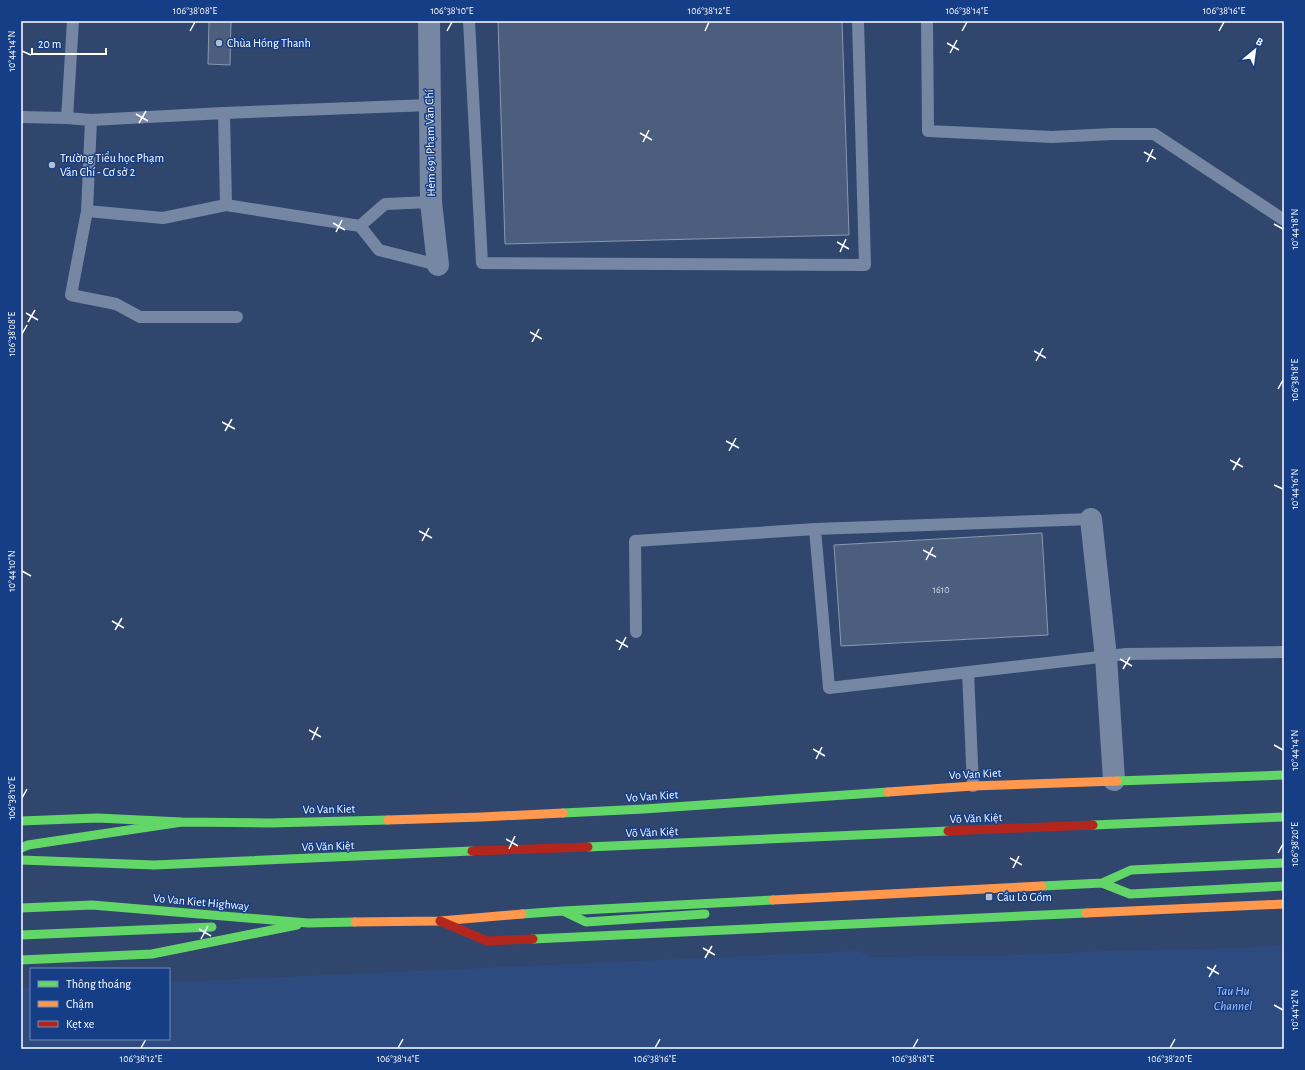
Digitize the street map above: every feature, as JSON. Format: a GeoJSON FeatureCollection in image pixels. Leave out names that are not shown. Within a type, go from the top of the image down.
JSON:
{"type":"FeatureCollection","features":[{"type":"Feature","properties":{"kind":"main road","name":"Vo Van Kiet"},"geometry":{"type":"LineString","coordinates":[[21,821],[98,818],[182,822],[270,823],[482,817],[636,809],[973,786],[1284,775]]}},
{"type":"Feature","properties":{"kind":"main road","name":"Võ Văn Kiệt"},"geometry":{"type":"LineString","coordinates":[[21,860],[154,865],[1284,817]]}},
{"type":"Feature","properties":{"kind":"main road"},"geometry":{"type":"LineString","coordinates":[[21,848],[28,845],[182,822]]}},
{"type":"Feature","properties":{"kind":"main road"},"geometry":{"type":"LineString","coordinates":[[21,935],[308,923],[440,920],[563,911],[1102,883],[1131,870],[1284,863]]}},
{"type":"Feature","properties":{"kind":"main road"},"geometry":{"type":"LineString","coordinates":[[1102,883],[1130,894],[1284,886]]}},
{"type":"Feature","properties":{"kind":"main road"},"geometry":{"type":"LineString","coordinates":[[768,910],[785,899]]}},
{"type":"Feature","properties":{"kind":"main road"},"geometry":{"type":"LineString","coordinates":[[440,920],[487,942],[1284,904]]}},
{"type":"Feature","properties":{"kind":"main road","name":"Vo Van Kiet Highway"},"geometry":{"type":"LineString","coordinates":[[21,908],[92,905],[308,923]]}},
{"type":"Feature","properties":{"kind":"main road"},"geometry":{"type":"LineString","coordinates":[[563,911],[586,922],[712,914]]}},
{"type":"Feature","properties":{"kind":"main road"},"geometry":{"type":"LineString","coordinates":[[21,960],[152,954],[308,923]]}},
{"type":"Feature","properties":{"kind":"street","name":"Hẻm 691 Phạm Văn Chí"},"geometry":{"type":"LineString","coordinates":[[429,21],[431,202],[438,265]]}},
{"type":"Feature","properties":{"kind":"street"},"geometry":{"type":"LineString","coordinates":[[1091,518],[1106,657],[1114,780]]}},
{"type":"Feature","properties":{"kind":"lane"},"geometry":{"type":"LineString","coordinates":[[67,118],[73,21]]}},
{"type":"Feature","properties":{"kind":"lane"},"geometry":{"type":"LineString","coordinates":[[469,21],[482,262],[864,265],[858,21]]}},
{"type":"Feature","properties":{"kind":"lane"},"geometry":{"type":"LineString","coordinates":[[927,21],[928,131],[1052,137],[1112,134],[1154,134],[1284,220]]}},
{"type":"Feature","properties":{"kind":"lane"},"geometry":{"type":"LineString","coordinates":[[21,117],[91,120],[430,104]]}},
{"type":"Feature","properties":{"kind":"lane"},"geometry":{"type":"LineString","coordinates":[[224,113],[226,204]]}},
{"type":"Feature","properties":{"kind":"lane"},"geometry":{"type":"LineString","coordinates":[[91,120],[87,211],[71,295],[116,304],[140,317],[237,317]]}},
{"type":"Feature","properties":{"kind":"lane"},"geometry":{"type":"LineString","coordinates":[[360,226],[385,204],[431,202]]}},
{"type":"Feature","properties":{"kind":"lane"},"geometry":{"type":"LineString","coordinates":[[87,211],[163,218],[226,204],[360,226],[379,250],[438,265]]}},
{"type":"Feature","properties":{"kind":"lane"},"geometry":{"type":"LineString","coordinates":[[636,632],[634,541],[815,528],[1091,518]]}},
{"type":"Feature","properties":{"kind":"lane"},"geometry":{"type":"LineString","coordinates":[[815,528],[829,688],[1126,654],[1284,652]]}},
{"type":"Feature","properties":{"kind":"lane"},"geometry":{"type":"LineString","coordinates":[[968,672],[973,786]]}},
{"type":"Feature","properties":{"kind":"water","name":"Tau Hu Channel"},"geometry":{"type":"Polygon","coordinates":[[[1284,945],[1284,1049],[21,1049],[21,988],[30,988],[30,1040],[170,1040],[170,982],[858,951],[872,957],[1017,955],[1284,945]]]}},
{"type":"Feature","properties":{"kind":"building","name":"Chùa Hồng Thanh"},"geometry":{"type":"Polygon","coordinates":[[[209,21],[231,21],[230,65],[208,64],[209,21]]]}},
{"type":"Feature","properties":{"kind":"building"},"geometry":{"type":"Polygon","coordinates":[[[498,21],[842,21],[849,235],[505,244],[498,21]]]}},
{"type":"Feature","properties":{"kind":"building"},"geometry":{"type":"Polygon","coordinates":[[[1042,533],[1048,635],[841,646],[834,545],[1042,533]]]}},
{"type":"Feature","properties":{"kind":"traffic: fast"},"geometry":{"type":"LineString","coordinates":[[1117,781],[1284,775]]}},
{"type":"Feature","properties":{"kind":"traffic: fast"},"geometry":{"type":"LineString","coordinates":[[563,813],[644,809],[888,792]]}},
{"type":"Feature","properties":{"kind":"traffic: fast"},"geometry":{"type":"LineString","coordinates":[[1093,825],[1284,817]]}},
{"type":"Feature","properties":{"kind":"traffic: fast"},"geometry":{"type":"LineString","coordinates":[[21,821],[97,818],[182,822],[270,823],[388,820]]}},
{"type":"Feature","properties":{"kind":"traffic: fast"},"geometry":{"type":"LineString","coordinates":[[21,848],[28,845],[182,822]]}},
{"type":"Feature","properties":{"kind":"traffic: fast"},"geometry":{"type":"LineString","coordinates":[[588,847],[948,831]]}},
{"type":"Feature","properties":{"kind":"traffic: fast"},"geometry":{"type":"LineString","coordinates":[[21,860],[154,865],[472,851]]}},
{"type":"Feature","properties":{"kind":"traffic: fast"},"geometry":{"type":"LineString","coordinates":[[1042,886],[1102,883],[1131,870],[1284,863]]}},
{"type":"Feature","properties":{"kind":"traffic: fast"},"geometry":{"type":"LineString","coordinates":[[1102,883],[1130,894],[1284,886]]}},
{"type":"Feature","properties":{"kind":"traffic: fast"},"geometry":{"type":"LineString","coordinates":[[522,914],[773,900]]}},
{"type":"Feature","properties":{"kind":"traffic: fast"},"geometry":{"type":"LineString","coordinates":[[21,908],[92,905],[308,923],[355,922]]}},
{"type":"Feature","properties":{"kind":"traffic: fast"},"geometry":{"type":"LineString","coordinates":[[563,911],[586,922],[705,914]]}},
{"type":"Feature","properties":{"kind":"traffic: fast"},"geometry":{"type":"LineString","coordinates":[[533,939],[1086,913]]}},
{"type":"Feature","properties":{"kind":"traffic: fast"},"geometry":{"type":"LineString","coordinates":[[21,960],[152,954],[297,925]]}},
{"type":"Feature","properties":{"kind":"traffic: fast"},"geometry":{"type":"LineString","coordinates":[[21,935],[212,927]]}},
{"type":"Feature","properties":{"kind":"traffic: slow"},"geometry":{"type":"LineString","coordinates":[[888,792],[973,786],[1117,781]]}},
{"type":"Feature","properties":{"kind":"traffic: slow"},"geometry":{"type":"LineString","coordinates":[[388,820],[563,813]]}},
{"type":"Feature","properties":{"kind":"traffic: slow"},"geometry":{"type":"LineString","coordinates":[[773,900],[1042,886]]}},
{"type":"Feature","properties":{"kind":"traffic: slow"},"geometry":{"type":"LineString","coordinates":[[1086,913],[1284,904]]}},
{"type":"Feature","properties":{"kind":"traffic: slow"},"geometry":{"type":"LineString","coordinates":[[355,922],[440,921],[522,914]]}},
{"type":"Feature","properties":{"kind":"traffic: jam"},"geometry":{"type":"LineString","coordinates":[[948,831],[1093,825]]}},
{"type":"Feature","properties":{"kind":"traffic: jam"},"geometry":{"type":"LineString","coordinates":[[472,851],[588,847]]}},
{"type":"Feature","properties":{"kind":"traffic: jam"},"geometry":{"type":"LineString","coordinates":[[440,921],[487,941],[533,939]]}},
{"type":"Feature","properties":{"kind":"place","name":"Chùa Hồng Thanh"},"geometry":{"type":"Point","coordinates":[219,43]}},
{"type":"Feature","properties":{"kind":"place","name":"Trường Tiểu học Phạm Văn Chí - Cơ sở 2"},"geometry":{"type":"Point","coordinates":[52,165]}},
{"type":"Feature","properties":{"kind":"place","name":"Cầu Lò Gốm"},"geometry":{"type":"Point","coordinates":[989,897]}}]}
